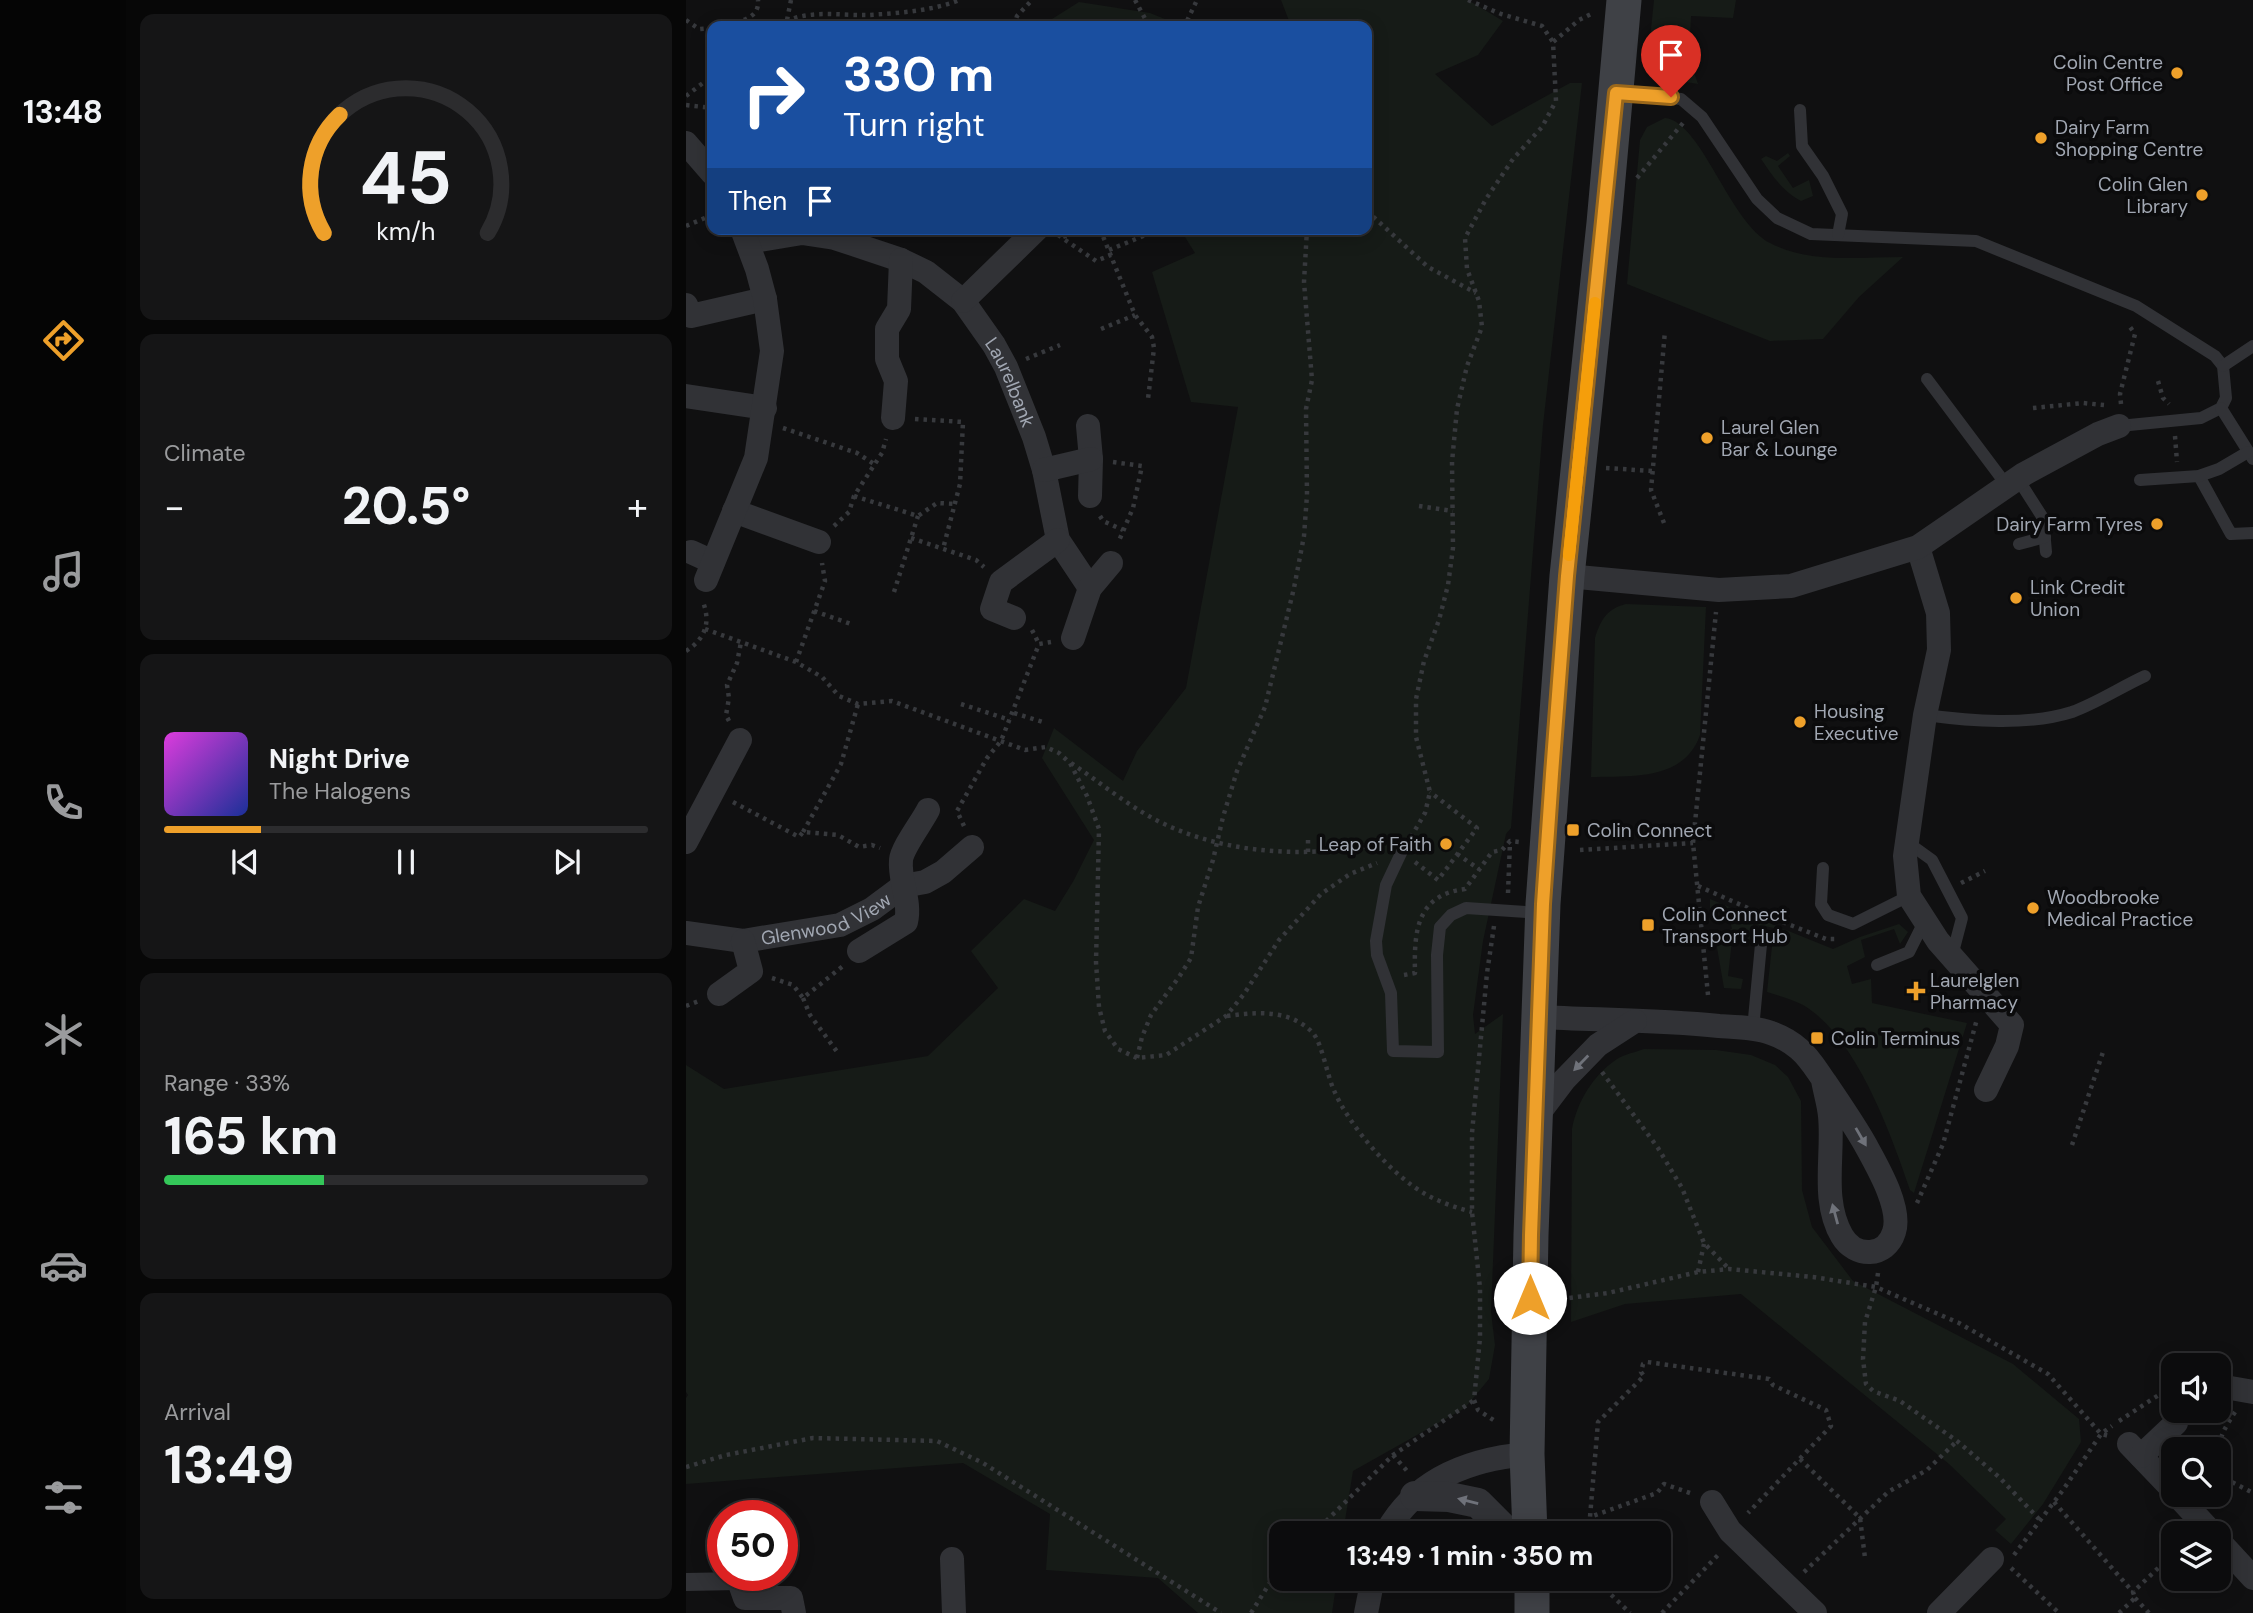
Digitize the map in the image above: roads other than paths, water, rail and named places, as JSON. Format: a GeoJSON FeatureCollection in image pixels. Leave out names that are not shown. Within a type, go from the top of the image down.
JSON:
{"type":"FeatureCollection","features":[{"type":"Feature","properties":{"kind":"main road"},"geometry":{"type":"LineString","coordinates":[[1530,1521],[1527,1454],[1531,1235],[1543,913],[1567,576],[1616,93],[1610,5]]}},
{"type":"Feature","properties":{"kind":"main road"},"geometry":{"type":"LineString","coordinates":[[1532,1591],[1532,1613]]}},
{"type":"Feature","properties":{"kind":"street"},"geometry":{"type":"LineString","coordinates":[[686,143],[707,167]]}},
{"type":"Feature","properties":{"kind":"street","name":"Laurelbank"},"geometry":{"type":"LineString","coordinates":[[702,572],[734,511],[756,458],[772,351],[765,299],[745,236],[764,235]]}},
{"type":"Feature","properties":{"kind":"street","name":"Laurelbank"},"geometry":{"type":"LineString","coordinates":[[841,235],[926,272],[963,300],[1006,367],[1044,470],[1058,540],[1090,589]]}},
{"type":"Feature","properties":{"kind":"street"},"geometry":{"type":"LineString","coordinates":[[963,300],[1031,235]]}},
{"type":"Feature","properties":{"kind":"street"},"geometry":{"type":"LineString","coordinates":[[893,418],[895,381],[887,359],[887,329],[899,309],[901,260]]}},
{"type":"Feature","properties":{"kind":"street"},"geometry":{"type":"LineString","coordinates":[[686,305],[691,316],[765,299]]}},
{"type":"Feature","properties":{"kind":"street"},"geometry":{"type":"LineString","coordinates":[[686,397],[764,414]]}},
{"type":"Feature","properties":{"kind":"street"},"geometry":{"type":"LineString","coordinates":[[1087,426],[1091,458],[1090,496]]}},
{"type":"Feature","properties":{"kind":"street"},"geometry":{"type":"LineString","coordinates":[[1567,576],[1719,590],[1791,586],[1918,547],[2013,483],[2098,434],[2119,426]]}},
{"type":"Feature","properties":{"kind":"street"},"geometry":{"type":"LineString","coordinates":[[1044,470],[1091,458]]}},
{"type":"Feature","properties":{"kind":"street"},"geometry":{"type":"LineString","coordinates":[[734,511],[819,542]]}},
{"type":"Feature","properties":{"kind":"street"},"geometry":{"type":"LineString","coordinates":[[1014,618],[992,609],[1001,582],[1058,540]]}},
{"type":"Feature","properties":{"kind":"street"},"geometry":{"type":"LineString","coordinates":[[1918,547],[1938,613],[1939,650],[1925,715],[1905,856],[1909,896],[1924,922],[2012,1025],[2007,1046],[1986,1090]]}},
{"type":"Feature","properties":{"kind":"street"},"geometry":{"type":"LineString","coordinates":[[1073,638],[1090,589],[1111,563]]}},
{"type":"Feature","properties":{"kind":"street"},"geometry":{"type":"LineString","coordinates":[[686,842],[740,740]]}},
{"type":"Feature","properties":{"kind":"street","name":"Glenwood View"},"geometry":{"type":"LineString","coordinates":[[859,951],[906,922],[909,910],[903,886],[901,857],[928,810]]}},
{"type":"Feature","properties":{"kind":"street","name":"Glenwood View"},"geometry":{"type":"LineString","coordinates":[[686,933],[743,941],[839,925],[872,909],[903,886],[925,882],[943,872],[972,847]]}},
{"type":"Feature","properties":{"kind":"street","name":"Glenwood View"},"geometry":{"type":"LineString","coordinates":[[719,994],[751,971],[743,941]]}},
{"type":"Feature","properties":{"kind":"street"},"geometry":{"type":"LineString","coordinates":[[1539,1017],[1753,1029],[1772,1033],[1799,1049],[1823,1080],[1869,1151],[1894,1205],[1897,1223],[1892,1239],[1881,1251],[1867,1254],[1854,1249],[1843,1236],[1833,1213],[1829,1178],[1830,1117],[1823,1080]]}},
{"type":"Feature","properties":{"kind":"street"},"geometry":{"type":"LineString","coordinates":[[1536,1117],[1564,1080],[1598,1045],[1635,1021]]}},
{"type":"Feature","properties":{"kind":"street"},"geometry":{"type":"LineString","coordinates":[[2231,1388],[2251,1391]]}},
{"type":"Feature","properties":{"kind":"street"},"geometry":{"type":"LineString","coordinates":[[2161,1478],[2135,1450],[2176,1423]]}},
{"type":"Feature","properties":{"kind":"street"},"geometry":{"type":"LineString","coordinates":[[1412,1484],[1423,1489],[1456,1469],[1498,1456],[1527,1454]]}},
{"type":"Feature","properties":{"kind":"street"},"geometry":{"type":"LineString","coordinates":[[1394,1521],[1403,1508],[1412,1484]]}},
{"type":"Feature","properties":{"kind":"street"},"geometry":{"type":"LineString","coordinates":[[1412,1484],[1449,1497],[1478,1503],[1496,1521]]}},
{"type":"Feature","properties":{"kind":"street"},"geometry":{"type":"LineString","coordinates":[[1712,1502],[1733,1534],[1815,1613]]}},
{"type":"Feature","properties":{"kind":"street"},"geometry":{"type":"LineString","coordinates":[[2188,1507],[2201,1521]]}},
{"type":"Feature","properties":{"kind":"street"},"geometry":{"type":"LineString","coordinates":[[2231,1554],[2253,1577]]}},
{"type":"Feature","properties":{"kind":"street"},"geometry":{"type":"LineString","coordinates":[[952,1559],[954,1613]]}},
{"type":"Feature","properties":{"kind":"street"},"geometry":{"type":"LineString","coordinates":[[1939,1613],[1992,1559]]}},
{"type":"Feature","properties":{"kind":"street"},"geometry":{"type":"LineString","coordinates":[[686,1582],[707,1582]]}},
{"type":"Feature","properties":{"kind":"street"},"geometry":{"type":"LineString","coordinates":[[742,1591],[745,1598],[790,1598],[794,1613]]}},
{"type":"Feature","properties":{"kind":"street"},"geometry":{"type":"LineString","coordinates":[[1366,1613],[1370,1591]]}},
{"type":"Feature","properties":{"kind":"lane"},"geometry":{"type":"LineString","coordinates":[[1616,93],[1681,99],[1702,117],[1756,199],[1777,218],[1811,234],[1976,241],[2136,306],[2214,356],[2223,366],[2226,397],[2221,408],[2201,418],[2119,426]]}},
{"type":"Feature","properties":{"kind":"lane"},"geometry":{"type":"LineString","coordinates":[[1800,110],[1802,146],[1823,176],[1842,214],[1838,235]]}},
{"type":"Feature","properties":{"kind":"lane"},"geometry":{"type":"LineString","coordinates":[[2223,366],[2253,346]]}},
{"type":"Feature","properties":{"kind":"lane"},"geometry":{"type":"LineString","coordinates":[[1927,379],[2043,519],[2046,552]]}},
{"type":"Feature","properties":{"kind":"lane"},"geometry":{"type":"LineString","coordinates":[[2140,480],[2199,476],[2250,455],[2221,408]]}},
{"type":"Feature","properties":{"kind":"lane"},"geometry":{"type":"LineString","coordinates":[[2199,476],[2231,534],[2253,533]]}},
{"type":"Feature","properties":{"kind":"lane"},"geometry":{"type":"LineString","coordinates":[[2019,544],[2045,537]]}},
{"type":"Feature","properties":{"kind":"lane"},"geometry":{"type":"LineString","coordinates":[[1925,715],[1966,720],[2049,718],[2075,711],[2145,676]]}},
{"type":"Feature","properties":{"kind":"lane"},"geometry":{"type":"LineString","coordinates":[[1907,842],[1932,860],[1962,918],[1952,957]]}},
{"type":"Feature","properties":{"kind":"lane"},"geometry":{"type":"LineString","coordinates":[[1403,849],[1386,885],[1376,941],[1377,955],[1391,993],[1393,1051],[1438,1052],[1437,955],[1440,927],[1451,915],[1466,908],[1543,913]]}},
{"type":"Feature","properties":{"kind":"lane"},"geometry":{"type":"LineString","coordinates":[[1823,868],[1821,904],[1828,915],[1853,924],[1909,896]]}},
{"type":"Feature","properties":{"kind":"lane"},"geometry":{"type":"LineString","coordinates":[[1877,965],[1909,952],[1924,922]]}},
{"type":"Feature","properties":{"kind":"lane"},"geometry":{"type":"LineString","coordinates":[[1753,1029],[1762,934]]}},
{"type":"Feature","properties":{"kind":"place","name":"Colin Centre Post Office"},"geometry":{"type":"Point","coordinates":[2177,73]}},
{"type":"Feature","properties":{"kind":"place","name":"Dairy Farm Shopping Centre"},"geometry":{"type":"Point","coordinates":[2041,138]}},
{"type":"Feature","properties":{"kind":"place","name":"Colin Glen Library"},"geometry":{"type":"Point","coordinates":[2202,195]}},
{"type":"Feature","properties":{"kind":"place","name":"Laurel Glen Bar & Lounge"},"geometry":{"type":"Point","coordinates":[1707,438]}},
{"type":"Feature","properties":{"kind":"place","name":"Dairy Farm Tyres"},"geometry":{"type":"Point","coordinates":[2157,524]}},
{"type":"Feature","properties":{"kind":"place","name":"Link Credit Union"},"geometry":{"type":"Point","coordinates":[2016,598]}},
{"type":"Feature","properties":{"kind":"place","name":"Housing Executive"},"geometry":{"type":"Point","coordinates":[1800,722]}},
{"type":"Feature","properties":{"kind":"place","name":"Colin Connect"},"geometry":{"type":"Point","coordinates":[1573,830]}},
{"type":"Feature","properties":{"kind":"place","name":"Leap of Faith"},"geometry":{"type":"Point","coordinates":[1446,844]}},
{"type":"Feature","properties":{"kind":"place","name":"Woodbrooke Medical Practice"},"geometry":{"type":"Point","coordinates":[2033,908]}},
{"type":"Feature","properties":{"kind":"place","name":"Colin Connect Transport Hub"},"geometry":{"type":"Point","coordinates":[1648,925]}},
{"type":"Feature","properties":{"kind":"place","name":"Laurelglen Pharmacy"},"geometry":{"type":"Point","coordinates":[1916,991]}},
{"type":"Feature","properties":{"kind":"place","name":"Colin Terminus"},"geometry":{"type":"Point","coordinates":[1817,1038]}}]}
